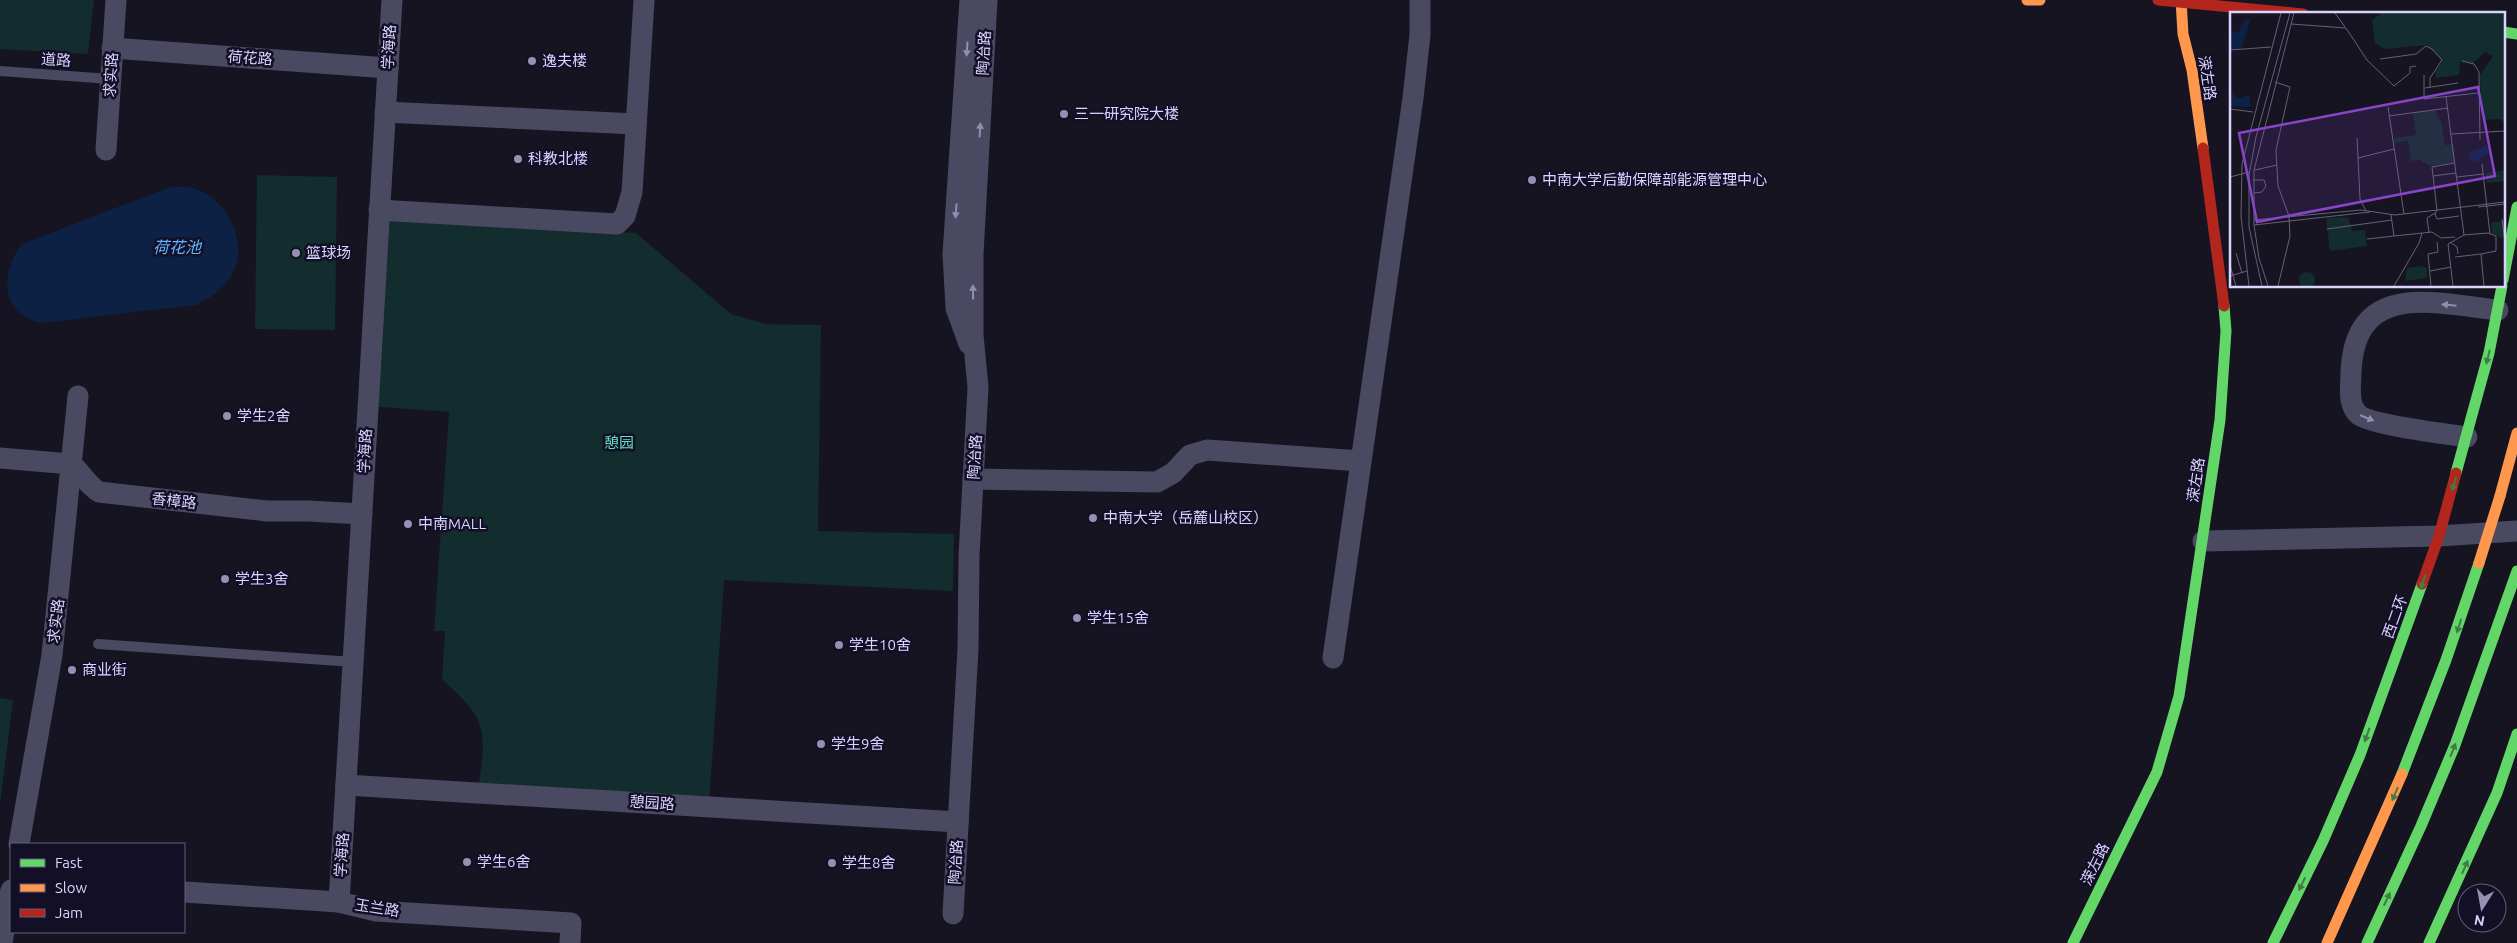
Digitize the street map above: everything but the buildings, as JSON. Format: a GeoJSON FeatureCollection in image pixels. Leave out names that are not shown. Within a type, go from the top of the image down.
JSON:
{"type":"FeatureCollection","features":[{"type":"Feature","properties":{"kind":"main road"},"geometry":{"type":"LineString","coordinates":[[2027,0],[2040,0]]}},
{"type":"Feature","properties":{"kind":"main road"},"geometry":{"type":"LineString","coordinates":[[2158,0],[2284,12]]}},
{"type":"Feature","properties":{"kind":"main road","name":"溁左路"},"geometry":{"type":"LineString","coordinates":[[2072,943],[2157,772],[2179,696],[2220,420],[2226,331],[2219,260],[2192,70],[2183,34],[2181,1]]}},
{"type":"Feature","properties":{"kind":"main road"},"geometry":{"type":"LineString","coordinates":[[2504,32],[2517,34]]}},
{"type":"Feature","properties":{"kind":"main road"},"geometry":{"type":"LineString","coordinates":[[2504,275],[2517,207]]}},
{"type":"Feature","properties":{"kind":"main road","name":"西二环"},"geometry":{"type":"LineString","coordinates":[[2273,943],[2323,841],[2360,755],[2439,536],[2467,437],[2502,288]]}},
{"type":"Feature","properties":{"kind":"main road"},"geometry":{"type":"LineString","coordinates":[[2327,943],[2406,769],[2450,650],[2479,563],[2517,433]]}},
{"type":"Feature","properties":{"kind":"main road"},"geometry":{"type":"LineString","coordinates":[[2367,943],[2421,826],[2455,746],[2517,571]]}},
{"type":"Feature","properties":{"kind":"main road"},"geometry":{"type":"LineString","coordinates":[[2429,943],[2497,793],[2517,734]]}},
{"type":"Feature","properties":{"kind":"street","name":"求实路"},"geometry":{"type":"LineString","coordinates":[[106,150],[116,0]]}},
{"type":"Feature","properties":{"kind":"street","name":"学海路"},"geometry":{"type":"LineString","coordinates":[[339,902],[392,0]]}},
{"type":"Feature","properties":{"kind":"street"},"geometry":{"type":"LineString","coordinates":[[380,210],[616,224],[625,216],[629,206],[644,0]]}},
{"type":"Feature","properties":{"kind":"street"},"geometry":{"type":"LineString","coordinates":[[970,0],[953,254],[956,308],[974,358]]}},
{"type":"Feature","properties":{"kind":"street","name":"陶冶路"},"geometry":{"type":"LineString","coordinates":[[953,914],[968,649],[969,556],[978,387],[974,358],[973,254],[987,0]]}},
{"type":"Feature","properties":{"kind":"street"},"geometry":{"type":"LineString","coordinates":[[1333,658],[1413,98],[1420,35],[1420,0]]}},
{"type":"Feature","properties":{"kind":"street","name":"荷花路"},"geometry":{"type":"LineString","coordinates":[[112,48],[388,68]]}},
{"type":"Feature","properties":{"kind":"street"},"geometry":{"type":"LineString","coordinates":[[385,112],[636,124]]}},
{"type":"Feature","properties":{"kind":"street"},"geometry":{"type":"LineString","coordinates":[[2467,437],[2374,421],[2359,415],[2351,402],[2352,353],[2358,336],[2367,320],[2382,310],[2401,303],[2417,301],[2498,310]]}},
{"type":"Feature","properties":{"kind":"street","name":"求实路"},"geometry":{"type":"LineString","coordinates":[[19,843],[52,655],[78,396]]}},
{"type":"Feature","properties":{"kind":"street"},"geometry":{"type":"LineString","coordinates":[[973,479],[1157,482],[1173,473],[1190,455],[1207,450],[1361,461]]}},
{"type":"Feature","properties":{"kind":"street"},"geometry":{"type":"LineString","coordinates":[[0,458],[71,464]]}},
{"type":"Feature","properties":{"kind":"street","name":"香樟路"},"geometry":{"type":"LineString","coordinates":[[71,464],[79,470],[90,487],[99,492],[267,511],[308,510],[362,514]]}},
{"type":"Feature","properties":{"kind":"street"},"geometry":{"type":"LineString","coordinates":[[2203,541],[2439,536],[2517,530]]}},
{"type":"Feature","properties":{"kind":"street","name":"憩园路"},"geometry":{"type":"LineString","coordinates":[[346,785],[958,822]]}},
{"type":"Feature","properties":{"kind":"street","name":"玉兰路"},"geometry":{"type":"LineString","coordinates":[[185,892],[339,902],[376,911],[570,933]]}},
{"type":"Feature","properties":{"kind":"street"},"geometry":{"type":"LineString","coordinates":[[2,943],[10,896]]}},
{"type":"Feature","properties":{"kind":"lane","name":"道路"},"geometry":{"type":"LineString","coordinates":[[0,71],[110,79]]}},
{"type":"Feature","properties":{"kind":"lane"},"geometry":{"type":"LineString","coordinates":[[98,644],[353,662]]}},
{"type":"Feature","properties":{"kind":"green space"},"geometry":{"type":"Polygon","coordinates":[[[0,0],[94,0],[88,54],[0,49],[0,0]]]}},
{"type":"Feature","properties":{"kind":"green space","name":"篮球场"},"geometry":{"type":"Polygon","coordinates":[[[257,175],[337,177],[335,330],[255,329],[257,175]]]}},
{"type":"Feature","properties":{"kind":"green space","name":"憩园"},"geometry":{"type":"Polygon","coordinates":[[[379,217],[636,233],[731,314],[766,324],[821,325],[818,531],[954,534],[953,591],[724,580],[709,806],[478,792],[482,758],[482,739],[479,723],[463,699],[442,679],[445,631],[434,631],[449,412],[368,406],[379,217]]]}},
{"type":"Feature","properties":{"kind":"green space"},"geometry":{"type":"Polygon","coordinates":[[[0,698],[13,700],[0,804],[0,698]]]}},
{"type":"Feature","properties":{"kind":"water","name":"荷花池"},"geometry":{"type":"Polygon","coordinates":[[[170,187],[190,187],[206,194],[217,202],[233,225],[238,252],[236,266],[226,284],[218,291],[196,305],[40,323],[27,318],[17,310],[11,301],[7,279],[15,255],[22,244],[170,187]]]}},
{"type":"Feature","properties":{"kind":"traffic: fast"},"geometry":{"type":"LineString","coordinates":[[2504,32],[2517,34]]}},
{"type":"Feature","properties":{"kind":"traffic: fast"},"geometry":{"type":"LineString","coordinates":[[2504,275],[2517,207]]}},
{"type":"Feature","properties":{"kind":"traffic: fast"},"geometry":{"type":"LineString","coordinates":[[2456,473],[2489,353],[2502,288]]}},
{"type":"Feature","properties":{"kind":"traffic: fast"},"geometry":{"type":"LineString","coordinates":[[2073,943],[2157,772],[2179,696],[2220,420],[2226,331],[2224,306]]}},
{"type":"Feature","properties":{"kind":"traffic: fast"},"geometry":{"type":"LineString","coordinates":[[2402,774],[2446,660],[2479,563]]}},
{"type":"Feature","properties":{"kind":"traffic: fast"},"geometry":{"type":"LineString","coordinates":[[2367,943],[2421,826],[2455,745],[2517,571]]}},
{"type":"Feature","properties":{"kind":"traffic: fast"},"geometry":{"type":"LineString","coordinates":[[2273,943],[2323,841],[2360,755],[2422,584]]}},
{"type":"Feature","properties":{"kind":"traffic: fast"},"geometry":{"type":"LineString","coordinates":[[2429,943],[2497,793],[2517,734]]}},
{"type":"Feature","properties":{"kind":"traffic: slow"},"geometry":{"type":"LineString","coordinates":[[2027,0],[2040,0]]}},
{"type":"Feature","properties":{"kind":"traffic: slow"},"geometry":{"type":"LineString","coordinates":[[2181,0],[2183,34],[2192,70],[2203,148]]}},
{"type":"Feature","properties":{"kind":"traffic: slow"},"geometry":{"type":"LineString","coordinates":[[2500,496],[2517,433]]}},
{"type":"Feature","properties":{"kind":"traffic: slow"},"geometry":{"type":"LineString","coordinates":[[2479,563],[2500,496]]}},
{"type":"Feature","properties":{"kind":"traffic: slow"},"geometry":{"type":"LineString","coordinates":[[2327,943],[2402,774]]}},
{"type":"Feature","properties":{"kind":"traffic: jam"},"geometry":{"type":"LineString","coordinates":[[2158,0],[2282,12]]}},
{"type":"Feature","properties":{"kind":"traffic: jam"},"geometry":{"type":"LineString","coordinates":[[2203,148],[2224,306]]}},
{"type":"Feature","properties":{"kind":"traffic: jam"},"geometry":{"type":"LineString","coordinates":[[2422,584],[2439,536],[2456,473]]}},
{"type":"Feature","properties":{"kind":"place","name":"逸夫楼"},"geometry":{"type":"Point","coordinates":[532,61]}},
{"type":"Feature","properties":{"kind":"place","name":"三一研究院大楼"},"geometry":{"type":"Point","coordinates":[1064,114]}},
{"type":"Feature","properties":{"kind":"place","name":"科教北楼"},"geometry":{"type":"Point","coordinates":[518,159]}},
{"type":"Feature","properties":{"kind":"place","name":"中南大学后勤保障部能源管理中心"},"geometry":{"type":"Point","coordinates":[1532,180]}},
{"type":"Feature","properties":{"kind":"place","name":"篮球场"},"geometry":{"type":"Point","coordinates":[296,253]}},
{"type":"Feature","properties":{"kind":"place","name":"学生2舍"},"geometry":{"type":"Point","coordinates":[227,416]}},
{"type":"Feature","properties":{"kind":"place","name":"中南大学（岳麓山校区）"},"geometry":{"type":"Point","coordinates":[1093,518]}},
{"type":"Feature","properties":{"kind":"place","name":"中南MALL"},"geometry":{"type":"Point","coordinates":[408,524]}},
{"type":"Feature","properties":{"kind":"place","name":"学生3舍"},"geometry":{"type":"Point","coordinates":[225,579]}},
{"type":"Feature","properties":{"kind":"place","name":"学生15舍"},"geometry":{"type":"Point","coordinates":[1077,618]}},
{"type":"Feature","properties":{"kind":"place","name":"学生10舍"},"geometry":{"type":"Point","coordinates":[839,645]}},
{"type":"Feature","properties":{"kind":"place","name":"商业街"},"geometry":{"type":"Point","coordinates":[72,670]}},
{"type":"Feature","properties":{"kind":"place","name":"学生9舍"},"geometry":{"type":"Point","coordinates":[821,744]}},
{"type":"Feature","properties":{"kind":"place","name":"学生6舍"},"geometry":{"type":"Point","coordinates":[467,862]}},
{"type":"Feature","properties":{"kind":"place","name":"学生8舍"},"geometry":{"type":"Point","coordinates":[832,863]}}]}
